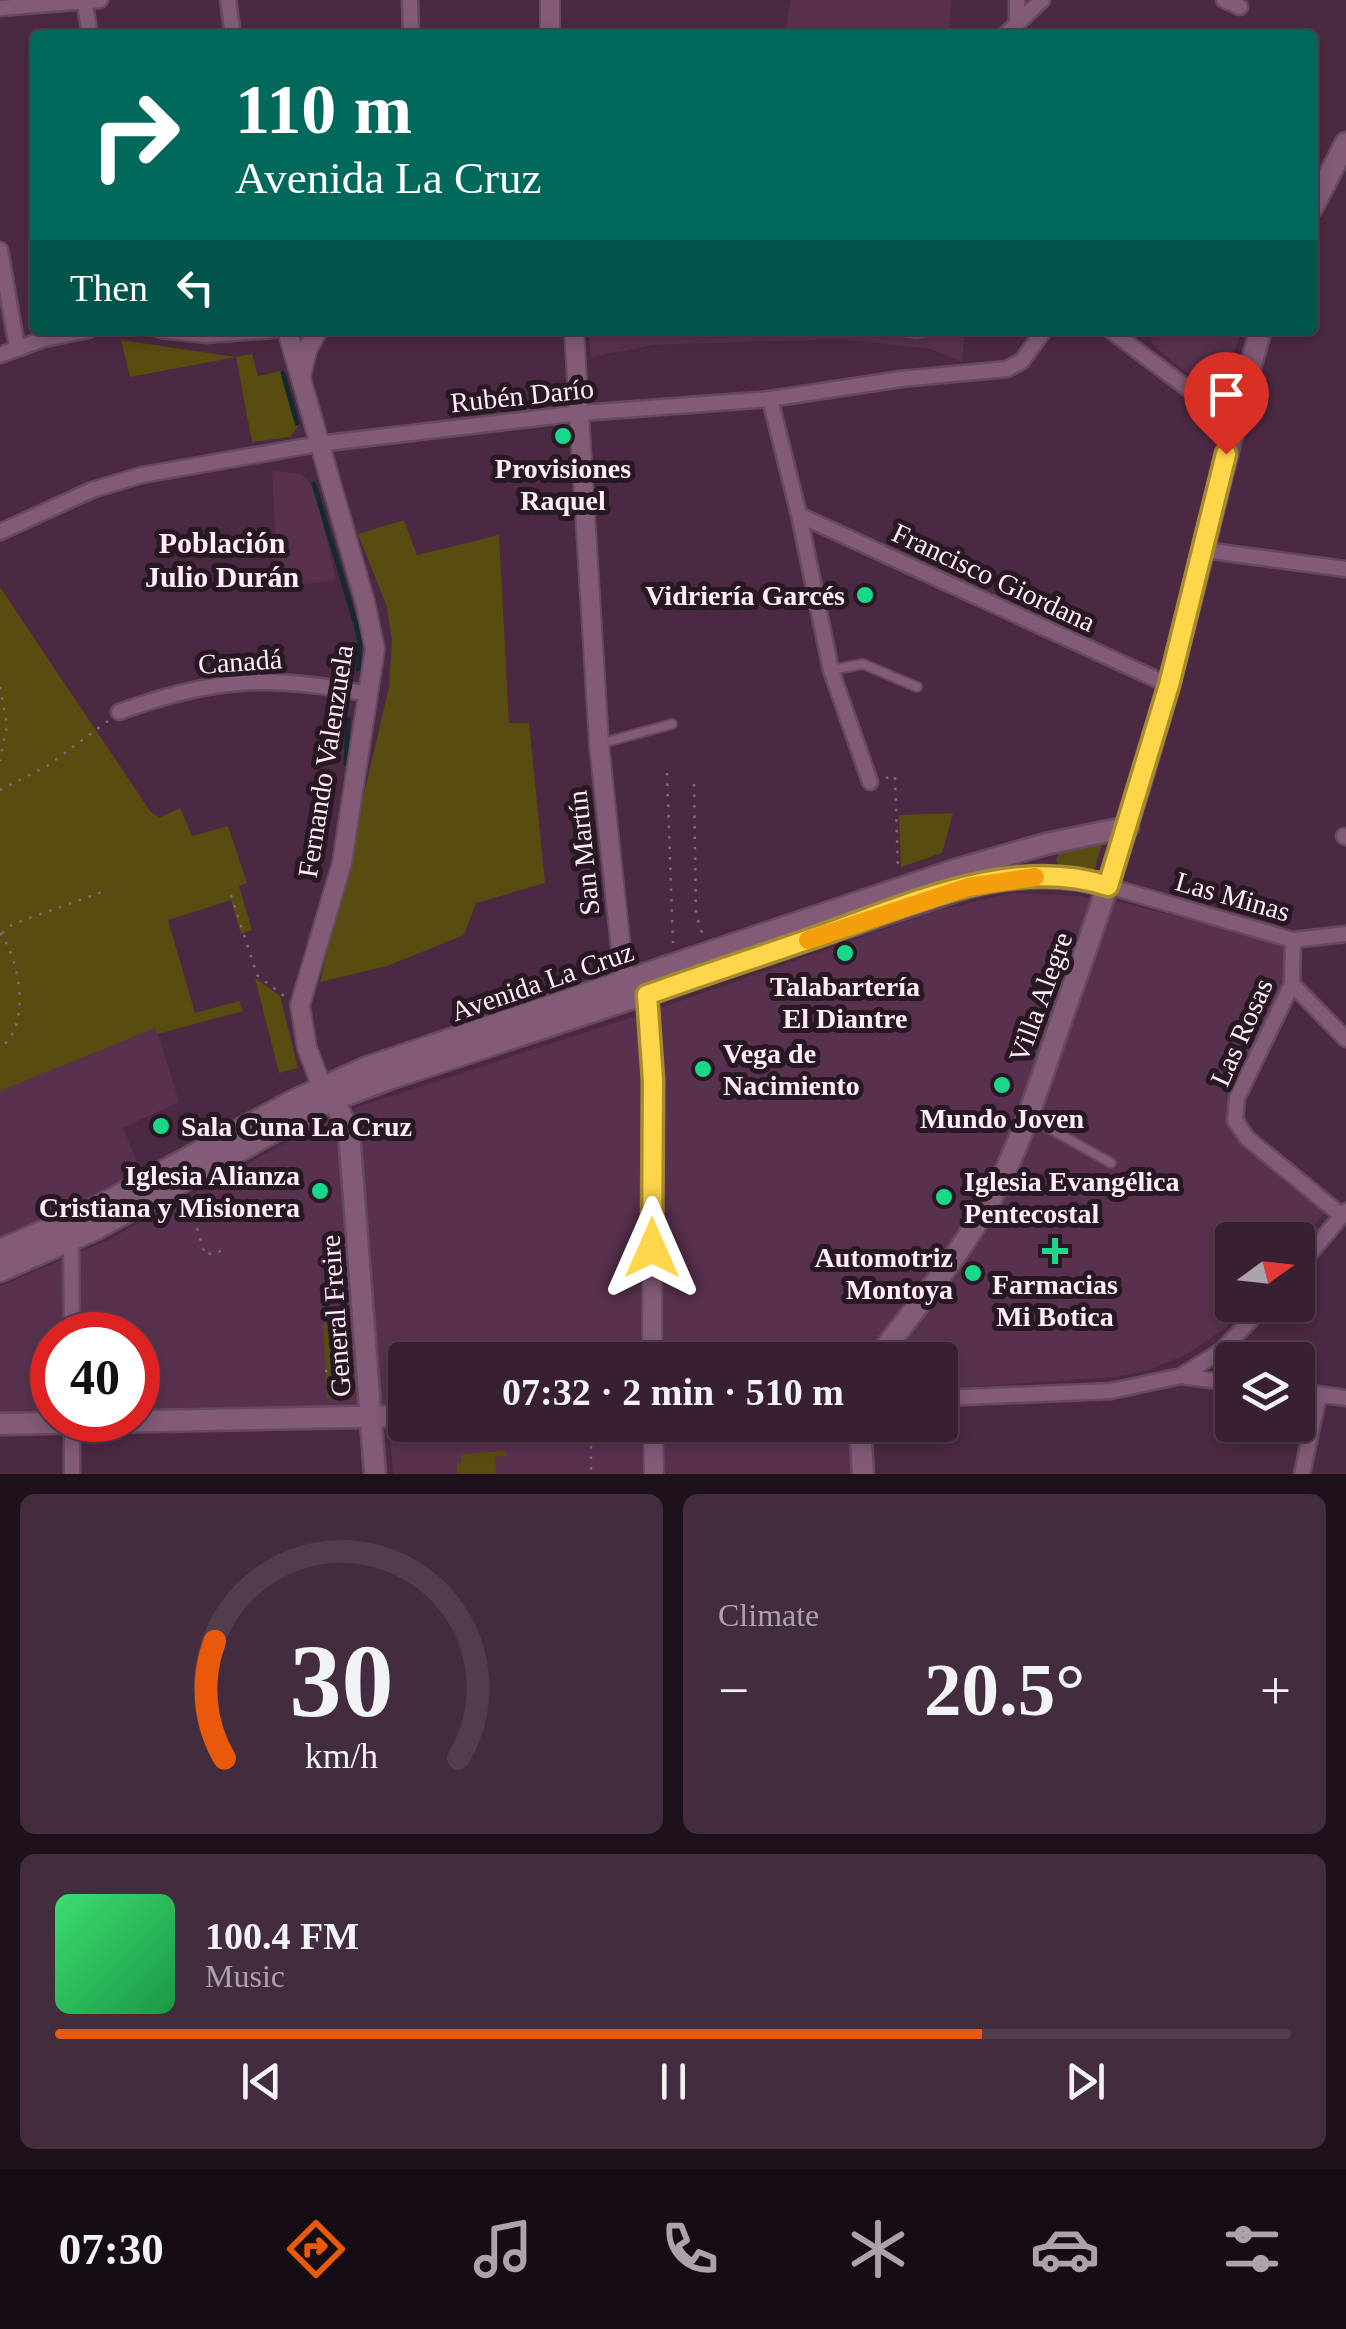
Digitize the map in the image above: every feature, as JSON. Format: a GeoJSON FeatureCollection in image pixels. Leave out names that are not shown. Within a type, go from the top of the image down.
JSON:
{"type":"FeatureCollection","features":[{"type":"Feature","properties":{"kind":"main road"},"geometry":{"type":"LineString","coordinates":[[1318,197],[1346,143]]}},
{"type":"Feature","properties":{"kind":"main road","name":"Villa Alegre"},"geometry":{"type":"LineString","coordinates":[[889,1342],[993,1196],[1027,1116],[1128,827],[1259,335]]}},
{"type":"Feature","properties":{"kind":"main road","name":"Avenida La Cruz"},"geometry":{"type":"LineString","coordinates":[[0,1250],[69,1231],[183,1182],[365,1068],[899,890],[1046,844],[1128,827]]}},
{"type":"Feature","properties":{"kind":"main road"},"geometry":{"type":"LineString","coordinates":[[1046,844],[1048,876]]}},
{"type":"Feature","properties":{"kind":"main road","name":"Avenida La Cruz"},"geometry":{"type":"LineString","coordinates":[[0,1270],[150,1180],[325,1093],[647,995],[968,887],[1048,876],[1108,886]]}},
{"type":"Feature","properties":{"kind":"main road","name":"General Freire"},"geometry":{"type":"LineString","coordinates":[[325,1093],[338,1108],[349,1132],[375,1474]]}},
{"type":"Feature","properties":{"kind":"main road"},"geometry":{"type":"LineString","coordinates":[[160,1420],[388,1416]]}},
{"type":"Feature","properties":{"kind":"main road"},"geometry":{"type":"LineString","coordinates":[[0,1424],[30,1423]]}},
{"type":"Feature","properties":{"kind":"main road"},"geometry":{"type":"LineString","coordinates":[[861,1442],[863,1474]]}},
{"type":"Feature","properties":{"kind":"street"},"geometry":{"type":"LineString","coordinates":[[228,0],[232,30]]}},
{"type":"Feature","properties":{"kind":"street"},"geometry":{"type":"LineString","coordinates":[[410,0],[411,30]]}},
{"type":"Feature","properties":{"kind":"street"},"geometry":{"type":"LineString","coordinates":[[550,0],[550,30]]}},
{"type":"Feature","properties":{"kind":"street"},"geometry":{"type":"LineString","coordinates":[[1016,23],[1017,0]]}},
{"type":"Feature","properties":{"kind":"street"},"geometry":{"type":"LineString","coordinates":[[1010,30],[1042,0]]}},
{"type":"Feature","properties":{"kind":"street"},"geometry":{"type":"LineString","coordinates":[[1224,0],[1240,7]]}},
{"type":"Feature","properties":{"kind":"street"},"geometry":{"type":"LineString","coordinates":[[0,8],[90,1],[90,30]]}},
{"type":"Feature","properties":{"kind":"street"},"geometry":{"type":"LineString","coordinates":[[0,250],[17,347]]}},
{"type":"Feature","properties":{"kind":"street"},"geometry":{"type":"LineString","coordinates":[[0,355],[68,335]]}},
{"type":"Feature","properties":{"kind":"street","name":"Fernando Valenzuela"},"geometry":{"type":"LineString","coordinates":[[288,335],[372,628],[374,648],[342,863],[300,1004],[306,1048],[325,1093]]}},
{"type":"Feature","properties":{"kind":"street"},"geometry":{"type":"LineString","coordinates":[[300,379],[315,335]]}},
{"type":"Feature","properties":{"kind":"street","name":"San Martín"},"geometry":{"type":"LineString","coordinates":[[574,335],[599,744],[622,968],[629,981]]}},
{"type":"Feature","properties":{"kind":"street","name":"Rubén Darío"},"geometry":{"type":"LineString","coordinates":[[0,532],[92,490],[142,474],[318,444],[581,413],[770,399],[901,379],[1007,369],[1022,361],[1040,335]]}},
{"type":"Feature","properties":{"kind":"street"},"geometry":{"type":"LineString","coordinates":[[1117,335],[1187,388],[1236,412]]}},
{"type":"Feature","properties":{"kind":"street"},"geometry":{"type":"LineString","coordinates":[[770,399],[831,670],[870,782]]}},
{"type":"Feature","properties":{"kind":"street","name":"Francisco Giordana"},"geometry":{"type":"LineString","coordinates":[[799,515],[1169,685]]}},
{"type":"Feature","properties":{"kind":"street"},"geometry":{"type":"LineString","coordinates":[[1204,550],[1346,569]]}},
{"type":"Feature","properties":{"kind":"street","name":"Canadá"},"geometry":{"type":"LineString","coordinates":[[119,712],[173,692],[223,683],[274,680],[367,694]]}},
{"type":"Feature","properties":{"kind":"street","name":"Las Minas"},"geometry":{"type":"LineString","coordinates":[[1108,886],[1293,940],[1346,934]]}},
{"type":"Feature","properties":{"kind":"street","name":"Las Rosas"},"geometry":{"type":"LineString","coordinates":[[1293,940],[1292,984],[1237,1098],[1236,1120],[1247,1138],[1344,1213]]}},
{"type":"Feature","properties":{"kind":"street"},"geometry":{"type":"LineString","coordinates":[[629,981],[647,995],[653,1080],[652,1342]]}},
{"type":"Feature","properties":{"kind":"street"},"geometry":{"type":"LineString","coordinates":[[1292,984],[1346,1038]]}},
{"type":"Feature","properties":{"kind":"street"},"geometry":{"type":"LineString","coordinates":[[1315,1247],[1344,1213]]}},
{"type":"Feature","properties":{"kind":"street"},"geometry":{"type":"LineString","coordinates":[[69,1231],[71,1312]]}},
{"type":"Feature","properties":{"kind":"street"},"geometry":{"type":"LineString","coordinates":[[1181,1376],[1221,1351],[1249,1322]]}},
{"type":"Feature","properties":{"kind":"street"},"geometry":{"type":"LineString","coordinates":[[958,1397],[1111,1391],[1181,1376],[1215,1381]]}},
{"type":"Feature","properties":{"kind":"street"},"geometry":{"type":"LineString","coordinates":[[1315,1393],[1346,1398]]}},
{"type":"Feature","properties":{"kind":"street"},"geometry":{"type":"LineString","coordinates":[[1302,1474],[1319,1394]]}},
{"type":"Feature","properties":{"kind":"street"},"geometry":{"type":"LineString","coordinates":[[72,1442],[72,1474]]}},
{"type":"Feature","properties":{"kind":"street"},"geometry":{"type":"LineString","coordinates":[[653,1442],[654,1474]]}},
{"type":"Feature","properties":{"kind":"lane"},"geometry":{"type":"LineString","coordinates":[[831,670],[862,664],[917,687]]}},
{"type":"Feature","properties":{"kind":"lane"},"geometry":{"type":"LineString","coordinates":[[599,744],[672,724]]}},
{"type":"Feature","properties":{"kind":"lane"},"geometry":{"type":"LineString","coordinates":[[1027,1116],[1111,1162]]}},
{"type":"Feature","properties":{"kind":"path"},"geometry":{"type":"LineString","coordinates":[[0,687],[7,724],[0,760]]}},
{"type":"Feature","properties":{"kind":"path"},"geometry":{"type":"LineString","coordinates":[[0,790],[47,766],[119,712]]}},
{"type":"Feature","properties":{"kind":"path"},"geometry":{"type":"LineString","coordinates":[[667,774],[671,934],[680,964]]}},
{"type":"Feature","properties":{"kind":"path"},"geometry":{"type":"LineString","coordinates":[[870,782],[895,776],[899,890]]}},
{"type":"Feature","properties":{"kind":"path"},"geometry":{"type":"LineString","coordinates":[[694,784],[696,914],[708,954]]}},
{"type":"Feature","properties":{"kind":"path"},"geometry":{"type":"LineString","coordinates":[[0,1048],[14,1034],[18,1003],[12,952],[0,933],[13,924],[102,892]]}},
{"type":"Feature","properties":{"kind":"path"},"geometry":{"type":"LineString","coordinates":[[231,894],[257,975],[300,1004]]}},
{"type":"Feature","properties":{"kind":"path"},"geometry":{"type":"LineString","coordinates":[[183,1182],[206,1255],[224,1250]]}},
{"type":"Feature","properties":{"kind":"path"},"geometry":{"type":"LineString","coordinates":[[325,1371],[365,1368]]}},
{"type":"Feature","properties":{"kind":"path"},"geometry":{"type":"LineString","coordinates":[[334,1371],[335,1417]]}},
{"type":"Feature","properties":{"kind":"path"},"geometry":{"type":"LineString","coordinates":[[591,1442],[592,1474]]}},
{"type":"Feature","properties":{"kind":"shaded area"},"geometry":{"type":"Polygon","coordinates":[[[791,0],[952,0],[949,30],[769,30],[786,27],[791,0]]]}},
{"type":"Feature","properties":{"kind":"shaded area"},"geometry":{"type":"Polygon","coordinates":[[[589,335],[965,335],[962,362],[930,349],[839,339],[653,345],[591,357],[589,335]]]}},
{"type":"Feature","properties":{"kind":"shaded area"},"geometry":{"type":"Polygon","coordinates":[[[1153,335],[1240,335],[1221,390],[1210,392],[1151,343],[1153,335]]]}},
{"type":"Feature","properties":{"kind":"shaded area"},"geometry":{"type":"Polygon","coordinates":[[[121,340],[236,357],[130,377],[121,340]]]}},
{"type":"Feature","properties":{"kind":"shaded area"},"geometry":{"type":"Polygon","coordinates":[[[252,354],[258,376],[285,370],[299,425],[290,437],[252,442],[236,357],[252,354]]]}},
{"type":"Feature","properties":{"kind":"shaded area"},"geometry":{"type":"Polygon","coordinates":[[[272,471],[302,474],[315,490],[336,580],[278,588],[272,471]]]}},
{"type":"Feature","properties":{"kind":"shaded area"},"geometry":{"type":"Polygon","coordinates":[[[404,520],[417,555],[499,535],[509,723],[529,723],[545,883],[476,903],[464,935],[387,966],[320,982],[389,687],[392,641],[387,607],[358,534],[404,520]]]}},
{"type":"Feature","properties":{"kind":"shaded area"},"geometry":{"type":"Polygon","coordinates":[[[0,587],[150,811],[159,818],[180,808],[192,836],[228,826],[247,883],[239,886],[252,930],[241,934],[231,900],[168,920],[195,1013],[239,1001],[243,1011],[157,1034],[155,1028],[0,1091],[0,587]]]}},
{"type":"Feature","properties":{"kind":"shaded area"},"geometry":{"type":"Polygon","coordinates":[[[953,813],[942,853],[901,867],[899,815],[953,813]]]}},
{"type":"Feature","properties":{"kind":"shaded area"},"geometry":{"type":"Polygon","coordinates":[[[1102,844],[1094,872],[1059,865],[1056,859],[1061,851],[1102,844]]]}},
{"type":"Feature","properties":{"kind":"shaded area"},"geometry":{"type":"Polygon","coordinates":[[[1012,893],[1120,902],[1286,944],[1287,982],[1230,1112],[1327,1210],[1315,1224],[1215,1222],[1215,1322],[1231,1322],[1187,1354],[1146,1371],[1115,1377],[958,1388],[958,1342],[388,1342],[388,1425],[160,1431],[160,1312],[30,1312],[30,1434],[0,1435],[0,1286],[106,1241],[358,1107],[660,1008],[939,910],[1012,893]]]}},
{"type":"Feature","properties":{"kind":"shaded area"},"geometry":{"type":"Polygon","coordinates":[[[255,978],[280,996],[298,1068],[279,1073],[255,978]]]}},
{"type":"Feature","properties":{"kind":"shaded area"},"geometry":{"type":"Polygon","coordinates":[[[156,1027],[179,1102],[123,1128],[141,1171],[35,1230],[0,1244],[0,1091],[156,1027]]]}},
{"type":"Feature","properties":{"kind":"shaded area"},"geometry":{"type":"Polygon","coordinates":[[[349,1321],[353,1398],[327,1399],[323,1323],[349,1321]]]}},
{"type":"Feature","properties":{"kind":"shaded area"},"geometry":{"type":"Polygon","coordinates":[[[390,1442],[855,1442],[856,1474],[393,1474],[390,1442]]]}},
{"type":"Feature","properties":{"kind":"shaded area"},"geometry":{"type":"Polygon","coordinates":[[[506,1451],[506,1456],[495,1457],[496,1474],[457,1474],[461,1454],[506,1451]]]}},
{"type":"Feature","properties":{"kind":"waterway"},"geometry":{"type":"LineString","coordinates":[[283,373],[297,423]]}},
{"type":"Feature","properties":{"kind":"waterway"},"geometry":{"type":"LineString","coordinates":[[314,484],[357,628],[358,669]]}},
{"type":"Feature","properties":{"kind":"waterway"},"geometry":{"type":"LineString","coordinates":[[346,764],[348,719]]}},
{"type":"Feature","properties":{"kind":"slow traffic"},"geometry":{"type":"LineString","coordinates":[[808,940],[968,887],[1035,877]]}},
{"type":"Feature","properties":{"kind":"place","name":"Provisiones Raquel"},"geometry":{"type":"Point","coordinates":[563,436]}},
{"type":"Feature","properties":{"kind":"place","name":"Vidriería Garcés"},"geometry":{"type":"Point","coordinates":[865,595]}},
{"type":"Feature","properties":{"kind":"place","name":"Talabartería El Diantre"},"geometry":{"type":"Point","coordinates":[845,953]}},
{"type":"Feature","properties":{"kind":"place","name":"Vega de Nacimiento"},"geometry":{"type":"Point","coordinates":[703,1069]}},
{"type":"Feature","properties":{"kind":"place","name":"Mundo Joven"},"geometry":{"type":"Point","coordinates":[1002,1085]}},
{"type":"Feature","properties":{"kind":"place","name":"Sala Cuna La Cruz"},"geometry":{"type":"Point","coordinates":[161,1126]}},
{"type":"Feature","properties":{"kind":"place","name":"Iglesia Alianza Cristiana y Misionera"},"geometry":{"type":"Point","coordinates":[320,1191]}},
{"type":"Feature","properties":{"kind":"place","name":"Iglesia Evangélica Pentecostal"},"geometry":{"type":"Point","coordinates":[944,1197]}},
{"type":"Feature","properties":{"kind":"place","name":"Farmacias Mi Botica"},"geometry":{"type":"Point","coordinates":[1055,1251]}},
{"type":"Feature","properties":{"kind":"place","name":"Automotriz Montoya"},"geometry":{"type":"Point","coordinates":[973,1273]}},
{"type":"Feature","properties":{"kind":"district","name":"Población Julio Durán"},"geometry":{"type":"Point","coordinates":[222,560]}},
{"type":"Feature","properties":{"kind":"route"},"geometry":{"type":"LineString","coordinates":[[652,1248],[653,1080],[647,995],[986,882],[1061,876],[1108,886],[1169,685],[1226,454]]}}]}
